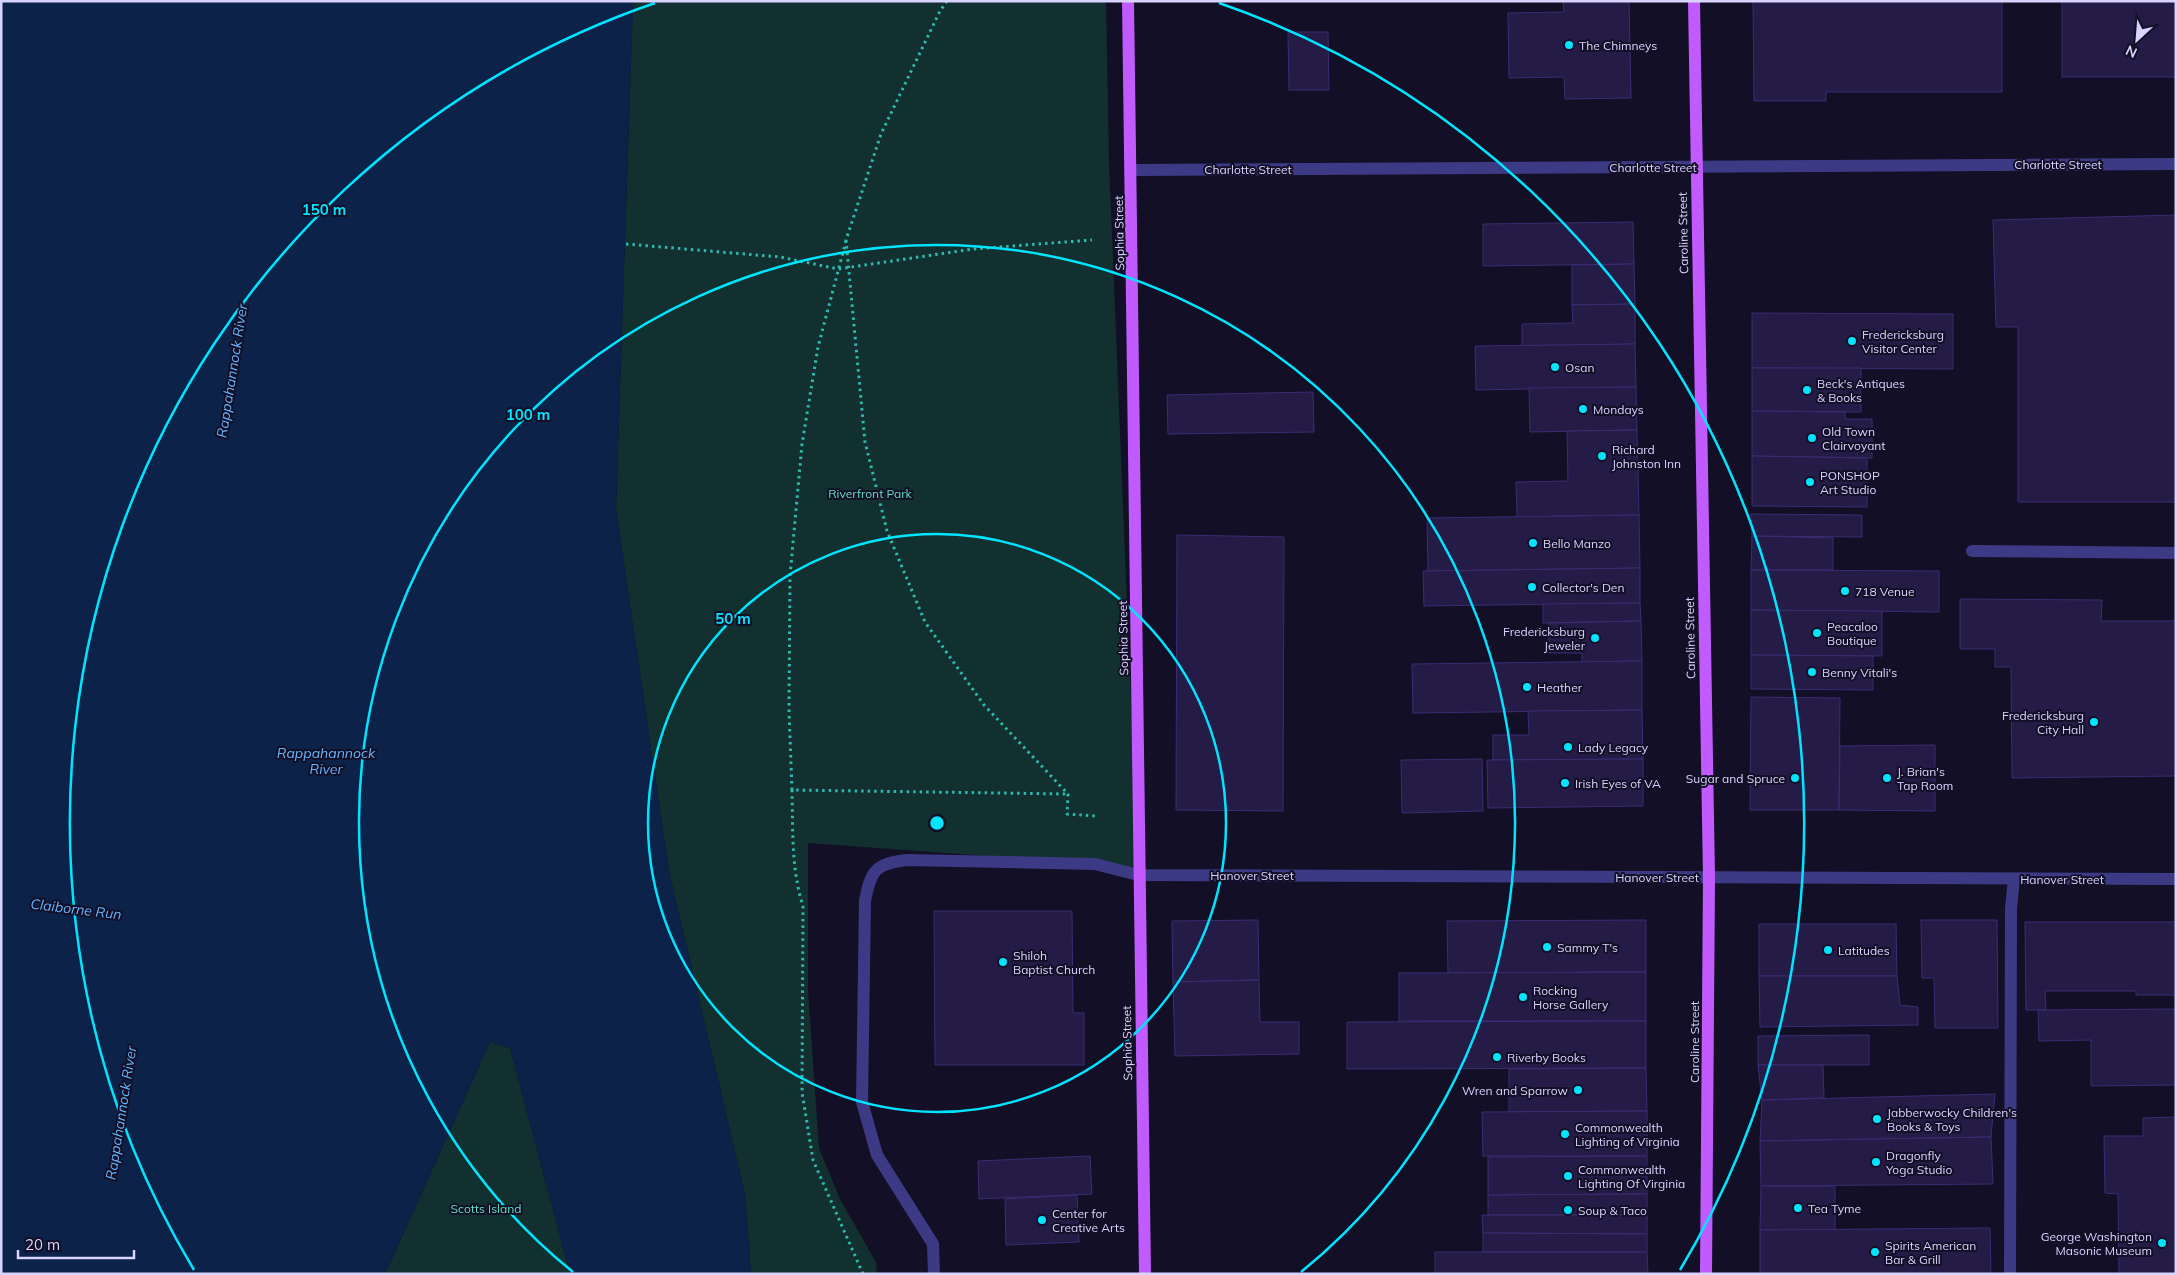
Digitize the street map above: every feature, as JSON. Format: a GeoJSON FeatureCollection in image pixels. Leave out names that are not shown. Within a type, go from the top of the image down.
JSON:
{"type":"FeatureCollection","features":[{"type":"Feature","properties":{"kind":"main road","name":"Sophia Street"},"geometry":{"type":"LineString","coordinates":[[1128,1],[1138,875],[1145,1274]]}},
{"type":"Feature","properties":{"kind":"main road","name":"Caroline Street"},"geometry":{"type":"LineString","coordinates":[[1694,1],[1709,877],[1706,1274]]}},
{"type":"Feature","properties":{"kind":"street","name":"Charlotte Street"},"geometry":{"type":"LineString","coordinates":[[1131,170],[2176,164]]}},
{"type":"Feature","properties":{"kind":"street"},"geometry":{"type":"LineString","coordinates":[[1972,551],[2176,552]]}},
{"type":"Feature","properties":{"kind":"street","name":"Hanover Street"},"geometry":{"type":"LineString","coordinates":[[934,1274],[933,1244],[877,1155],[862,1102],[865,901],[869,879],[877,868],[888,863],[907,860],[1095,864],[1138,875],[2176,879]]}},
{"type":"Feature","properties":{"kind":"street"},"geometry":{"type":"LineString","coordinates":[[2010,1274],[2011,908],[2014,879]]}},
{"type":"Feature","properties":{"kind":"path"},"geometry":{"type":"LineString","coordinates":[[792,790],[789,711],[790,576],[802,444],[818,347],[846,240],[881,134],[940,11],[947,1]]}},
{"type":"Feature","properties":{"kind":"path"},"geometry":{"type":"LineString","coordinates":[[846,240],[865,442],[887,531],[925,622],[984,704],[1068,794],[1067,814],[1095,816]]}},
{"type":"Feature","properties":{"kind":"path"},"geometry":{"type":"LineString","coordinates":[[626,244],[780,257],[838,268],[848,268],[973,249],[1092,240]]}},
{"type":"Feature","properties":{"kind":"green space","name":"Riverfront Park"},"geometry":{"type":"Polygon","coordinates":[[[633,1],[1106,1],[1109,161],[1138,875],[1095,864],[808,843],[808,990],[819,1148],[840,1199],[876,1262],[877,1274],[751,1274],[745,1194],[669,872],[616,509],[633,1]]]}},
{"type":"Feature","properties":{"kind":"green space","name":"Scotts Island"},"geometry":{"type":"Polygon","coordinates":[[[490,1042],[510,1048],[570,1274],[385,1274],[490,1042]]]}},
{"type":"Feature","properties":{"kind":"water","name":"Rappahannock River"},"geometry":{"type":"Polygon","coordinates":[[[1,1],[633,1],[616,509],[669,872],[745,1194],[751,1274],[570,1274],[510,1048],[490,1042],[385,1274],[1,1274],[1,1]]]}},
{"type":"Feature","properties":{"kind":"building","name":"The Chimneys"},"geometry":{"type":"Polygon","coordinates":[[[1563,1],[1629,1],[1631,98],[1565,99],[1564,77],[1509,78],[1508,13],[1564,12],[1563,1]]]}},
{"type":"Feature","properties":{"kind":"building"},"geometry":{"type":"Polygon","coordinates":[[[1753,1],[2002,1],[2002,92],[1826,92],[1826,101],[1754,101],[1753,1]]]}},
{"type":"Feature","properties":{"kind":"building"},"geometry":{"type":"Polygon","coordinates":[[[2062,1],[2176,1],[2176,77],[2062,77],[2062,1]]]}},
{"type":"Feature","properties":{"kind":"building"},"geometry":{"type":"Polygon","coordinates":[[[1288,32],[1328,32],[1329,90],[1289,90],[1288,32]]]}},
{"type":"Feature","properties":{"kind":"building"},"geometry":{"type":"Polygon","coordinates":[[[2176,215],[2176,502],[2018,502],[2018,327],[1996,327],[1993,220],[2176,215]]]}},
{"type":"Feature","properties":{"kind":"building"},"geometry":{"type":"Polygon","coordinates":[[[1633,222],[1634,264],[1483,266],[1483,224],[1633,222]]]}},
{"type":"Feature","properties":{"kind":"building"},"geometry":{"type":"Polygon","coordinates":[[[1634,264],[1635,304],[1572,305],[1572,265],[1634,264]]]}},
{"type":"Feature","properties":{"kind":"building"},"geometry":{"type":"Polygon","coordinates":[[[1635,304],[1635,344],[1522,346],[1522,324],[1573,323],[1572,305],[1635,304]]]}},
{"type":"Feature","properties":{"kind":"building","name":"Fredericksburg Visitor Center"},"geometry":{"type":"Polygon","coordinates":[[[1752,313],[1953,314],[1953,369],[1752,368],[1752,313]]]}},
{"type":"Feature","properties":{"kind":"building","name":"Osan"},"geometry":{"type":"Polygon","coordinates":[[[1635,344],[1636,387],[1476,390],[1475,346],[1635,344]]]}},
{"type":"Feature","properties":{"kind":"building","name":"Beck's Antiques & Books"},"geometry":{"type":"Polygon","coordinates":[[[1752,368],[1861,368],[1861,412],[1752,411],[1752,368]]]}},
{"type":"Feature","properties":{"kind":"building","name":"Mondays"},"geometry":{"type":"Polygon","coordinates":[[[1636,387],[1637,430],[1530,432],[1529,388],[1636,387]]]}},
{"type":"Feature","properties":{"kind":"building"},"geometry":{"type":"Polygon","coordinates":[[[1313,392],[1314,432],[1168,434],[1167,395],[1313,392]]]}},
{"type":"Feature","properties":{"kind":"building","name":"Old Town Clairvoyant"},"geometry":{"type":"Polygon","coordinates":[[[1752,411],[1845,412],[1845,419],[1872,419],[1872,458],[1752,456],[1752,411]]]}},
{"type":"Feature","properties":{"kind":"building","name":"Richard Johnston Inn"},"geometry":{"type":"Polygon","coordinates":[[[1637,430],[1639,515],[1517,517],[1516,482],[1568,481],[1567,431],[1637,430]]]}},
{"type":"Feature","properties":{"kind":"building","name":"PONSHOP Art Studio"},"geometry":{"type":"Polygon","coordinates":[[[1752,456],[1867,458],[1867,507],[1752,506],[1752,456]]]}},
{"type":"Feature","properties":{"kind":"building"},"geometry":{"type":"Polygon","coordinates":[[[1751,514],[1862,515],[1862,537],[1752,536],[1751,514]]]}},
{"type":"Feature","properties":{"kind":"building","name":"Bello Manzo"},"geometry":{"type":"Polygon","coordinates":[[[1639,515],[1640,568],[1428,571],[1427,518],[1639,515]]]}},
{"type":"Feature","properties":{"kind":"building"},"geometry":{"type":"Polygon","coordinates":[[[1177,535],[1284,537],[1283,811],[1176,810],[1177,535]]]}},
{"type":"Feature","properties":{"kind":"building"},"geometry":{"type":"Polygon","coordinates":[[[1752,536],[1833,538],[1833,570],[1751,570],[1752,536]]]}},
{"type":"Feature","properties":{"kind":"building","name":"Collector's Den"},"geometry":{"type":"Polygon","coordinates":[[[1640,568],[1640,603],[1424,606],[1423,571],[1640,568]]]}},
{"type":"Feature","properties":{"kind":"building","name":"718 Venue"},"geometry":{"type":"Polygon","coordinates":[[[1751,570],[1939,571],[1939,612],[1751,610],[1751,570]]]}},
{"type":"Feature","properties":{"kind":"building","name":"Fredericksburg City Hall"},"geometry":{"type":"Polygon","coordinates":[[[1960,599],[2102,600],[2101,621],[2176,621],[2176,776],[2012,778],[2011,667],[1995,667],[1995,649],[1960,649],[1960,599]]]}},
{"type":"Feature","properties":{"kind":"building"},"geometry":{"type":"Polygon","coordinates":[[[1640,603],[1641,621],[1543,623],[1543,604],[1640,603]]]}},
{"type":"Feature","properties":{"kind":"building","name":"Peacaloo Boutique"},"geometry":{"type":"Polygon","coordinates":[[[1751,610],[1882,611],[1882,656],[1751,655],[1751,610]]]}},
{"type":"Feature","properties":{"kind":"building","name":"Fredericksburg Jeweler"},"geometry":{"type":"Polygon","coordinates":[[[1641,621],[1642,661],[1582,662],[1582,653],[1549,653],[1548,623],[1641,621]]]}},
{"type":"Feature","properties":{"kind":"building","name":"Benny Vitali's"},"geometry":{"type":"Polygon","coordinates":[[[1751,655],[1873,656],[1873,690],[1751,689],[1751,655]]]}},
{"type":"Feature","properties":{"kind":"building","name":"Heather"},"geometry":{"type":"Polygon","coordinates":[[[1642,661],[1642,710],[1413,713],[1412,664],[1642,661]]]}},
{"type":"Feature","properties":{"kind":"building","name":"Sugar and Spruce"},"geometry":{"type":"Polygon","coordinates":[[[1751,697],[1840,698],[1839,810],[1750,810],[1751,697]]]}},
{"type":"Feature","properties":{"kind":"building","name":"Lady Legacy"},"geometry":{"type":"Polygon","coordinates":[[[1642,710],[1643,759],[1493,760],[1493,735],[1529,735],[1528,711],[1642,710]]]}},
{"type":"Feature","properties":{"kind":"building","name":"J. Brian's Tap Room"},"geometry":{"type":"Polygon","coordinates":[[[1935,745],[1935,811],[1839,810],[1840,746],[1935,745]]]}},
{"type":"Feature","properties":{"kind":"building"},"geometry":{"type":"Polygon","coordinates":[[[1482,759],[1483,811],[1402,813],[1401,760],[1482,759]]]}},
{"type":"Feature","properties":{"kind":"building","name":"Irish Eyes of VA"},"geometry":{"type":"Polygon","coordinates":[[[1643,759],[1643,806],[1488,808],[1487,760],[1643,759]]]}},
{"type":"Feature","properties":{"kind":"building","name":"Shiloh Baptist Church"},"geometry":{"type":"Polygon","coordinates":[[[934,911],[1072,911],[1073,1013],[1084,1013],[1084,1065],[935,1065],[934,911]]]}},
{"type":"Feature","properties":{"kind":"building"},"geometry":{"type":"Polygon","coordinates":[[[1258,920],[1259,980],[1173,982],[1172,921],[1258,920]]]}},
{"type":"Feature","properties":{"kind":"building","name":"Sammy T's"},"geometry":{"type":"Polygon","coordinates":[[[1646,920],[1646,972],[1448,973],[1447,921],[1646,920]]]}},
{"type":"Feature","properties":{"kind":"building"},"geometry":{"type":"Polygon","coordinates":[[[1921,920],[1997,920],[1998,1028],[1935,1028],[1934,978],[1922,978],[1921,920]]]}},
{"type":"Feature","properties":{"kind":"building"},"geometry":{"type":"Polygon","coordinates":[[[2025,922],[2176,922],[2176,995],[2136,995],[2136,991],[2045,991],[2046,1010],[2026,1010],[2025,922]]]}},
{"type":"Feature","properties":{"kind":"building","name":"Latitudes"},"geometry":{"type":"Polygon","coordinates":[[[1759,924],[1896,924],[1897,976],[1759,976],[1759,924]]]}},
{"type":"Feature","properties":{"kind":"building","name":"Rocking Horse Gallery"},"geometry":{"type":"Polygon","coordinates":[[[1646,972],[1646,1021],[1399,1021],[1399,973],[1646,972]]]}},
{"type":"Feature","properties":{"kind":"building"},"geometry":{"type":"Polygon","coordinates":[[[1759,976],[1897,976],[1900,1005],[1918,1007],[1918,1025],[1760,1027],[1759,976]]]}},
{"type":"Feature","properties":{"kind":"building"},"geometry":{"type":"Polygon","coordinates":[[[1259,980],[1260,1022],[1299,1022],[1299,1054],[1175,1056],[1173,982],[1259,980]]]}},
{"type":"Feature","properties":{"kind":"building"},"geometry":{"type":"Polygon","coordinates":[[[2176,1009],[2176,1085],[2091,1086],[2091,1040],[2039,1041],[2038,1010],[2176,1009]]]}},
{"type":"Feature","properties":{"kind":"building","name":"Riverby Books"},"geometry":{"type":"Polygon","coordinates":[[[1646,1021],[1646,1068],[1347,1069],[1347,1022],[1646,1021]]]}},
{"type":"Feature","properties":{"kind":"building"},"geometry":{"type":"Polygon","coordinates":[[[1869,1035],[1869,1065],[1758,1065],[1758,1036],[1869,1035]]]}},
{"type":"Feature","properties":{"kind":"building"},"geometry":{"type":"Polygon","coordinates":[[[1758,1065],[1823,1065],[1824,1098],[1762,1100],[1758,1065]]]}},
{"type":"Feature","properties":{"kind":"building","name":"Wren and Sparrow"},"geometry":{"type":"Polygon","coordinates":[[[1646,1068],[1647,1111],[1509,1112],[1509,1069],[1646,1068]]]}},
{"type":"Feature","properties":{"kind":"building","name":"Jabberwocky Children's Books & Toys"},"geometry":{"type":"Polygon","coordinates":[[[1995,1094],[1991,1137],[1760,1141],[1762,1100],[1995,1094]]]}},
{"type":"Feature","properties":{"kind":"building","name":"Commonwealth Lighting of Virginia"},"geometry":{"type":"Polygon","coordinates":[[[1647,1111],[1647,1156],[1483,1156],[1482,1112],[1647,1111]]]}},
{"type":"Feature","properties":{"kind":"building"},"geometry":{"type":"Polygon","coordinates":[[[2176,1117],[2176,1274],[2119,1274],[2118,1194],[2105,1193],[2104,1136],[2143,1136],[2143,1118],[2176,1117]]]}},
{"type":"Feature","properties":{"kind":"building","name":"Dragonfly Yoga Studio"},"geometry":{"type":"Polygon","coordinates":[[[1991,1137],[1993,1184],[1761,1186],[1760,1141],[1991,1137]]]}},
{"type":"Feature","properties":{"kind":"building"},"geometry":{"type":"Polygon","coordinates":[[[1090,1156],[1092,1194],[979,1199],[978,1161],[1090,1156]]]}},
{"type":"Feature","properties":{"kind":"building","name":"Commonwealth Lighting Of Virginia"},"geometry":{"type":"Polygon","coordinates":[[[1647,1156],[1647,1194],[1488,1195],[1488,1157],[1647,1156]]]}},
{"type":"Feature","properties":{"kind":"building","name":"Tea Tyme"},"geometry":{"type":"Polygon","coordinates":[[[1761,1186],[1835,1186],[1835,1230],[1760,1230],[1761,1186]]]}},
{"type":"Feature","properties":{"kind":"building","name":"Soup & Taco"},"geometry":{"type":"Polygon","coordinates":[[[1647,1194],[1647,1215],[1488,1215],[1488,1195],[1647,1194]]]}},
{"type":"Feature","properties":{"kind":"building","name":"Center for Creative Arts"},"geometry":{"type":"Polygon","coordinates":[[[1077,1195],[1079,1242],[1006,1245],[1005,1199],[1077,1195]]]}},
{"type":"Feature","properties":{"kind":"building"},"geometry":{"type":"Polygon","coordinates":[[[1482,1215],[1647,1215],[1647,1234],[1483,1233],[1482,1215]]]}},
{"type":"Feature","properties":{"kind":"building","name":"Spirits American Bar & Grill"},"geometry":{"type":"Polygon","coordinates":[[[1990,1228],[1991,1274],[1760,1274],[1760,1230],[1990,1228]]]}},
{"type":"Feature","properties":{"kind":"building"},"geometry":{"type":"Polygon","coordinates":[[[1483,1233],[1647,1234],[1647,1252],[1483,1252],[1483,1233]]]}},
{"type":"Feature","properties":{"kind":"building"},"geometry":{"type":"Polygon","coordinates":[[[1435,1252],[1647,1252],[1648,1274],[1435,1274],[1435,1252]]]}},
{"type":"Feature","properties":{"kind":"place","name":"The Chimneys"},"geometry":{"type":"Point","coordinates":[1569,45]}},
{"type":"Feature","properties":{"kind":"place","name":"Fredericksburg Visitor Center"},"geometry":{"type":"Point","coordinates":[1852,341]}},
{"type":"Feature","properties":{"kind":"place","name":"Osan"},"geometry":{"type":"Point","coordinates":[1555,367]}},
{"type":"Feature","properties":{"kind":"place","name":"Beck's Antiques & Books"},"geometry":{"type":"Point","coordinates":[1807,390]}},
{"type":"Feature","properties":{"kind":"place","name":"Mondays"},"geometry":{"type":"Point","coordinates":[1583,409]}},
{"type":"Feature","properties":{"kind":"place","name":"Old Town Clairvoyant"},"geometry":{"type":"Point","coordinates":[1812,438]}},
{"type":"Feature","properties":{"kind":"place","name":"Richard Johnston Inn"},"geometry":{"type":"Point","coordinates":[1602,456]}},
{"type":"Feature","properties":{"kind":"place","name":"PONSHOP Art Studio"},"geometry":{"type":"Point","coordinates":[1810,482]}},
{"type":"Feature","properties":{"kind":"place","name":"Bello Manzo"},"geometry":{"type":"Point","coordinates":[1533,543]}},
{"type":"Feature","properties":{"kind":"place","name":"Collector's Den"},"geometry":{"type":"Point","coordinates":[1532,587]}},
{"type":"Feature","properties":{"kind":"place","name":"718 Venue"},"geometry":{"type":"Point","coordinates":[1845,591]}},
{"type":"Feature","properties":{"kind":"place","name":"Peacaloo Boutique"},"geometry":{"type":"Point","coordinates":[1817,633]}},
{"type":"Feature","properties":{"kind":"place","name":"Fredericksburg Jeweler"},"geometry":{"type":"Point","coordinates":[1595,638]}},
{"type":"Feature","properties":{"kind":"place","name":"Benny Vitali's"},"geometry":{"type":"Point","coordinates":[1812,672]}},
{"type":"Feature","properties":{"kind":"place","name":"Heather"},"geometry":{"type":"Point","coordinates":[1527,687]}},
{"type":"Feature","properties":{"kind":"place","name":"Fredericksburg City Hall"},"geometry":{"type":"Point","coordinates":[2094,722]}},
{"type":"Feature","properties":{"kind":"place","name":"Lady Legacy"},"geometry":{"type":"Point","coordinates":[1568,747]}},
{"type":"Feature","properties":{"kind":"place","name":"Sugar and Spruce"},"geometry":{"type":"Point","coordinates":[1795,778]}},
{"type":"Feature","properties":{"kind":"place","name":"J. Brian's Tap Room"},"geometry":{"type":"Point","coordinates":[1887,778]}},
{"type":"Feature","properties":{"kind":"place","name":"Irish Eyes of VA"},"geometry":{"type":"Point","coordinates":[1565,783]}},
{"type":"Feature","properties":{"kind":"place","name":"Sammy T's"},"geometry":{"type":"Point","coordinates":[1547,947]}},
{"type":"Feature","properties":{"kind":"place","name":"Latitudes"},"geometry":{"type":"Point","coordinates":[1828,950]}},
{"type":"Feature","properties":{"kind":"place","name":"Shiloh Baptist Church"},"geometry":{"type":"Point","coordinates":[1003,962]}},
{"type":"Feature","properties":{"kind":"place","name":"Rocking Horse Gallery"},"geometry":{"type":"Point","coordinates":[1523,997]}},
{"type":"Feature","properties":{"kind":"place","name":"Riverby Books"},"geometry":{"type":"Point","coordinates":[1497,1057]}},
{"type":"Feature","properties":{"kind":"place","name":"Wren and Sparrow"},"geometry":{"type":"Point","coordinates":[1578,1090]}},
{"type":"Feature","properties":{"kind":"place","name":"Jabberwocky Children's Books & Toys"},"geometry":{"type":"Point","coordinates":[1877,1119]}},
{"type":"Feature","properties":{"kind":"place","name":"Commonwealth Lighting of Virginia"},"geometry":{"type":"Point","coordinates":[1565,1134]}},
{"type":"Feature","properties":{"kind":"place","name":"Dragonfly Yoga Studio"},"geometry":{"type":"Point","coordinates":[1876,1162]}},
{"type":"Feature","properties":{"kind":"place","name":"Commonwealth Lighting Of Virginia"},"geometry":{"type":"Point","coordinates":[1568,1176]}},
{"type":"Feature","properties":{"kind":"place","name":"Tea Tyme"},"geometry":{"type":"Point","coordinates":[1798,1208]}},
{"type":"Feature","properties":{"kind":"place","name":"Soup & Taco"},"geometry":{"type":"Point","coordinates":[1568,1210]}},
{"type":"Feature","properties":{"kind":"place","name":"Center for Creative Arts"},"geometry":{"type":"Point","coordinates":[1042,1220]}},
{"type":"Feature","properties":{"kind":"place","name":"George Washington Masonic Museum"},"geometry":{"type":"Point","coordinates":[2162,1243]}},
{"type":"Feature","properties":{"kind":"place","name":"Spirits American Bar & Grill"},"geometry":{"type":"Point","coordinates":[1875,1252]}},
{"type":"Feature","properties":{"kind":"water label","name":"Claiborne Run"},"geometry":{"type":"Point","coordinates":[76,909]}}]}
